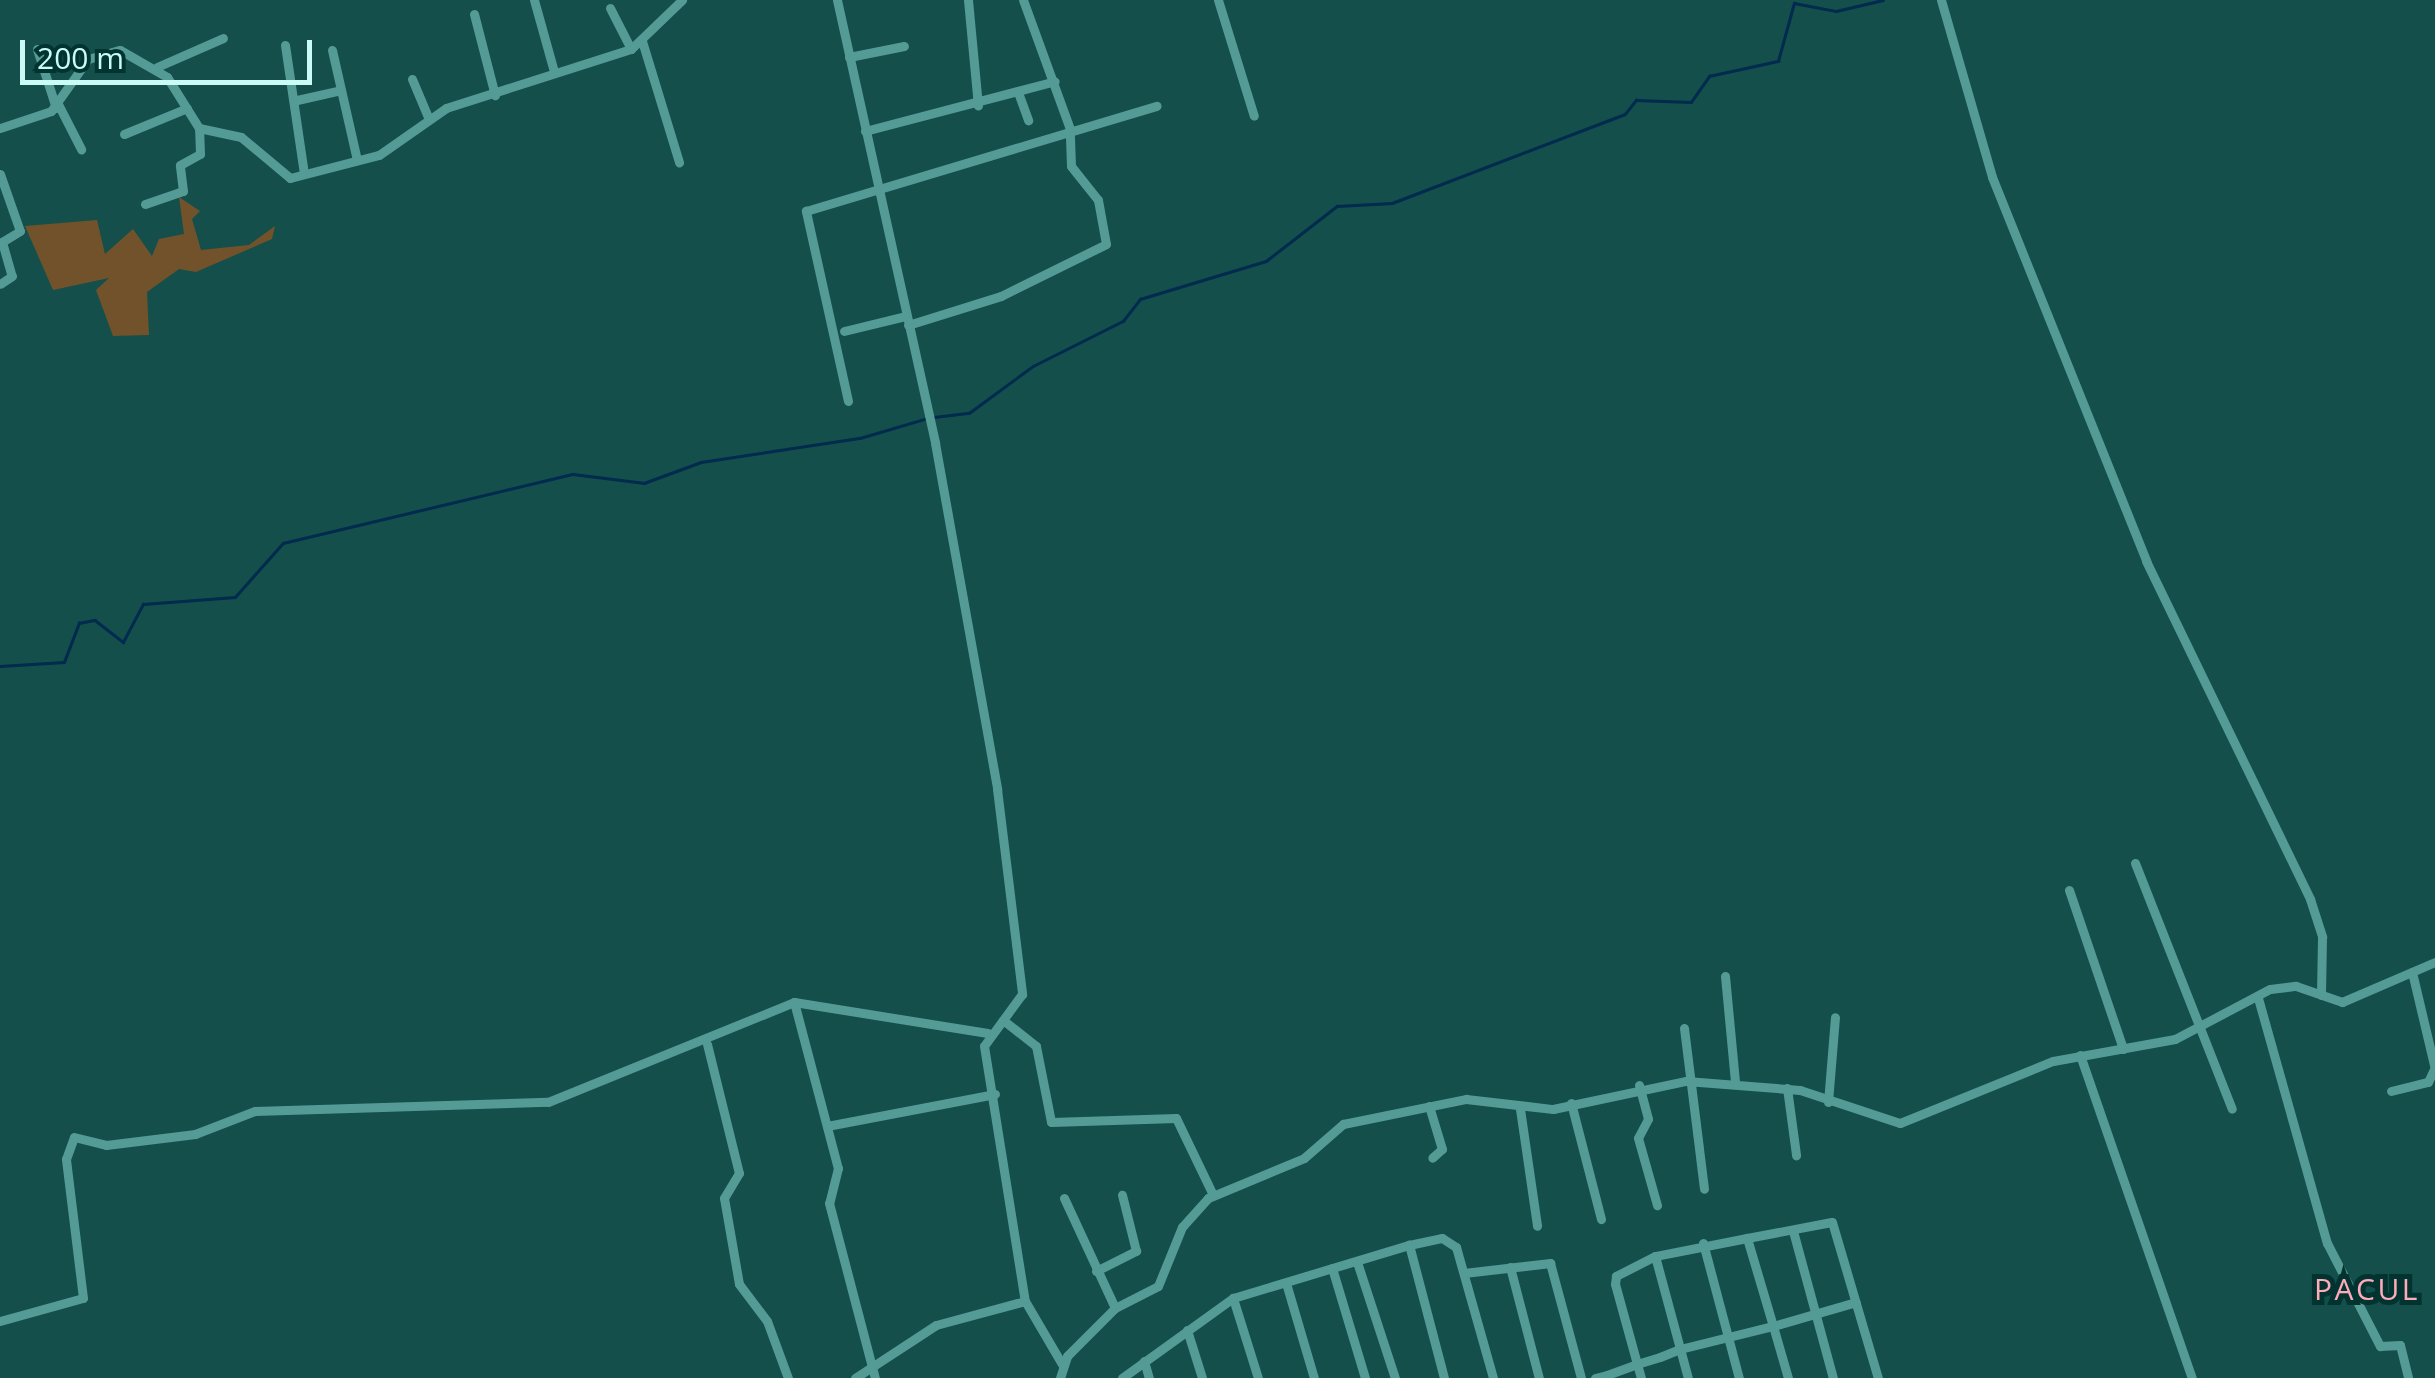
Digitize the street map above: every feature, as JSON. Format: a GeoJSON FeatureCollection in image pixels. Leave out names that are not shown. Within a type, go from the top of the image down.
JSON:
{"type":"FeatureCollection","features":[{"type":"Feature","properties":{"kind":"street"},"geometry":{"type":"LineString","coordinates":[[534,0],[552,68]]}},
{"type":"Feature","properties":{"kind":"street"},"geometry":{"type":"LineString","coordinates":[[198,133],[241,137],[283,177],[356,160],[411,137],[428,118],[495,95],[552,68],[642,41],[682,0]]}},
{"type":"Feature","properties":{"kind":"street"},"geometry":{"type":"LineString","coordinates":[[837,0],[907,320],[997,789],[1022,994],[988,1033]]}},
{"type":"Feature","properties":{"kind":"street"},"geometry":{"type":"LineString","coordinates":[[968,0],[978,106]]}},
{"type":"Feature","properties":{"kind":"street"},"geometry":{"type":"LineString","coordinates":[[844,331],[971,308],[1105,247],[1098,200],[1071,166],[1070,129],[1023,0]]}},
{"type":"Feature","properties":{"kind":"street"},"geometry":{"type":"LineString","coordinates":[[1218,0],[1254,116]]}},
{"type":"Feature","properties":{"kind":"street"},"geometry":{"type":"LineString","coordinates":[[1941,0],[2018,246],[2170,616],[2284,832],[2322,937],[2322,986]]}},
{"type":"Feature","properties":{"kind":"street"},"geometry":{"type":"LineString","coordinates":[[610,8],[629,46]]}},
{"type":"Feature","properties":{"kind":"street"},"geometry":{"type":"LineString","coordinates":[[474,14],[495,95]]}},
{"type":"Feature","properties":{"kind":"street"},"geometry":{"type":"LineString","coordinates":[[156,67],[223,38]]}},
{"type":"Feature","properties":{"kind":"street"},"geometry":{"type":"LineString","coordinates":[[642,41],[680,162]]}},
{"type":"Feature","properties":{"kind":"street"},"geometry":{"type":"LineString","coordinates":[[285,45],[297,100]]}},
{"type":"Feature","properties":{"kind":"street"},"geometry":{"type":"LineString","coordinates":[[849,56],[904,46]]}},
{"type":"Feature","properties":{"kind":"street"},"geometry":{"type":"LineString","coordinates":[[37,50],[80,149]]}},
{"type":"Feature","properties":{"kind":"street"},"geometry":{"type":"LineString","coordinates":[[0,128],[61,110],[97,54],[120,50],[156,67],[187,108],[198,133],[200,154],[180,164],[183,191],[145,204]]}},
{"type":"Feature","properties":{"kind":"street"},"geometry":{"type":"LineString","coordinates":[[332,50],[356,160]]}},
{"type":"Feature","properties":{"kind":"street"},"geometry":{"type":"LineString","coordinates":[[412,79],[428,118]]}},
{"type":"Feature","properties":{"kind":"street"},"geometry":{"type":"LineString","coordinates":[[865,131],[978,106],[1056,82]]}},
{"type":"Feature","properties":{"kind":"street"},"geometry":{"type":"LineString","coordinates":[[304,174],[290,106],[297,100],[341,90]]}},
{"type":"Feature","properties":{"kind":"street"},"geometry":{"type":"LineString","coordinates":[[1019,95],[1028,120]]}},
{"type":"Feature","properties":{"kind":"street"},"geometry":{"type":"LineString","coordinates":[[848,401],[805,214],[879,183],[1157,106]]}},
{"type":"Feature","properties":{"kind":"street"},"geometry":{"type":"LineString","coordinates":[[124,134],[187,108]]}},
{"type":"Feature","properties":{"kind":"street"},"geometry":{"type":"LineString","coordinates":[[0,174],[20,231],[2,242],[12,276],[0,284]]}},
{"type":"Feature","properties":{"kind":"street"},"geometry":{"type":"LineString","coordinates":[[2135,863],[2232,1109]]}},
{"type":"Feature","properties":{"kind":"street"},"geometry":{"type":"LineString","coordinates":[[2069,890],[2123,1049]]}},
{"type":"Feature","properties":{"kind":"street"},"geometry":{"type":"LineString","coordinates":[[1060,1378],[1062,1364],[1115,1308],[1158,1286],[1182,1226],[1213,1195],[1304,1158],[1343,1124],[1475,1099],[1520,1109],[1571,1103],[1686,1074],[1735,1075],[1830,1097],[1900,1124],[2080,1055],[2123,1049],[2202,1028],[2282,986],[2322,986],[2342,1002],[2435,962]]}},
{"type":"Feature","properties":{"kind":"street"},"geometry":{"type":"LineString","coordinates":[[2391,1091],[2424,1084],[2434,1069],[2412,972]]}},
{"type":"Feature","properties":{"kind":"street"},"geometry":{"type":"LineString","coordinates":[[1725,976],[1735,1075]]}},
{"type":"Feature","properties":{"kind":"street"},"geometry":{"type":"LineString","coordinates":[[2258,998],[2327,1243],[2380,1346],[2400,1345],[2408,1378]]}},
{"type":"Feature","properties":{"kind":"street"},"geometry":{"type":"LineString","coordinates":[[0,1321],[83,1298],[66,1159],[74,1137],[106,1146],[195,1134],[255,1112],[548,1102],[707,1044],[794,1002],[988,1033]]}},
{"type":"Feature","properties":{"kind":"street"},"geometry":{"type":"LineString","coordinates":[[794,1002],[838,1168],[828,1203],[873,1373]]}},
{"type":"Feature","properties":{"kind":"street"},"geometry":{"type":"LineString","coordinates":[[1830,1097],[1834,1017]]}},
{"type":"Feature","properties":{"kind":"street"},"geometry":{"type":"LineString","coordinates":[[1002,1020],[1036,1046],[1051,1122],[1176,1118],[1213,1195]]}},
{"type":"Feature","properties":{"kind":"street"},"geometry":{"type":"LineString","coordinates":[[1684,1028],[1686,1074],[1704,1189]]}},
{"type":"Feature","properties":{"kind":"street"},"geometry":{"type":"LineString","coordinates":[[988,1033],[1025,1300],[1062,1364]]}},
{"type":"Feature","properties":{"kind":"street"},"geometry":{"type":"LineString","coordinates":[[707,1044],[738,1162],[738,1189],[724,1198],[739,1284],[767,1321],[788,1378]]}},
{"type":"Feature","properties":{"kind":"street"},"geometry":{"type":"LineString","coordinates":[[2080,1055],[2192,1378]]}},
{"type":"Feature","properties":{"kind":"street"},"geometry":{"type":"LineString","coordinates":[[1639,1085],[1648,1119],[1638,1138],[1658,1205]]}},
{"type":"Feature","properties":{"kind":"street"},"geometry":{"type":"LineString","coordinates":[[1787,1088],[1796,1154]]}},
{"type":"Feature","properties":{"kind":"street"},"geometry":{"type":"LineString","coordinates":[[827,1126],[995,1094]]}},
{"type":"Feature","properties":{"kind":"street"},"geometry":{"type":"LineString","coordinates":[[1571,1103],[1600,1219]]}},
{"type":"Feature","properties":{"kind":"street"},"geometry":{"type":"LineString","coordinates":[[1428,1106],[1442,1150],[1432,1158]]}},
{"type":"Feature","properties":{"kind":"street"},"geometry":{"type":"LineString","coordinates":[[1520,1109],[1537,1226]]}},
{"type":"Feature","properties":{"kind":"street"},"geometry":{"type":"LineString","coordinates":[[1096,1270],[1136,1251],[1122,1195]]}},
{"type":"Feature","properties":{"kind":"street"},"geometry":{"type":"LineString","coordinates":[[1064,1198],[1115,1308]]}},
{"type":"Feature","properties":{"kind":"street"},"geometry":{"type":"LineString","coordinates":[[1641,1378],[1615,1278],[1655,1256],[1703,1243],[1836,1227],[1878,1378]]}},
{"type":"Feature","properties":{"kind":"street"},"geometry":{"type":"LineString","coordinates":[[1794,1231],[1833,1378]]}},
{"type":"Feature","properties":{"kind":"street"},"geometry":{"type":"LineString","coordinates":[[1122,1378],[1234,1298],[1409,1245],[1447,1238],[1464,1274],[1493,1378]]}},
{"type":"Feature","properties":{"kind":"street"},"geometry":{"type":"LineString","coordinates":[[1748,1238],[1788,1378]]}},
{"type":"Feature","properties":{"kind":"street"},"geometry":{"type":"LineString","coordinates":[[1703,1243],[1739,1378]]}},
{"type":"Feature","properties":{"kind":"street"},"geometry":{"type":"LineString","coordinates":[[1409,1245],[1444,1378]]}},
{"type":"Feature","properties":{"kind":"street"},"geometry":{"type":"LineString","coordinates":[[1655,1256],[1688,1378]]}},
{"type":"Feature","properties":{"kind":"street"},"geometry":{"type":"LineString","coordinates":[[1357,1262],[1394,1378]]}},
{"type":"Feature","properties":{"kind":"street"},"geometry":{"type":"LineString","coordinates":[[1464,1274],[1552,1266],[1581,1378]]}},
{"type":"Feature","properties":{"kind":"street"},"geometry":{"type":"LineString","coordinates":[[1510,1267],[1539,1378]]}},
{"type":"Feature","properties":{"kind":"street"},"geometry":{"type":"LineString","coordinates":[[1332,1268],[1365,1378]]}},
{"type":"Feature","properties":{"kind":"street"},"geometry":{"type":"LineString","coordinates":[[1286,1283],[1314,1378]]}},
{"type":"Feature","properties":{"kind":"street"},"geometry":{"type":"LineString","coordinates":[[1234,1298],[1258,1378]]}},
{"type":"Feature","properties":{"kind":"street"},"geometry":{"type":"LineString","coordinates":[[855,1378],[873,1373],[936,1326],[1025,1300]]}},
{"type":"Feature","properties":{"kind":"street"},"geometry":{"type":"LineString","coordinates":[[1595,1378],[1680,1349],[1856,1302]]}},
{"type":"Feature","properties":{"kind":"street"},"geometry":{"type":"LineString","coordinates":[[1186,1330],[1202,1378]]}},
{"type":"Feature","properties":{"kind":"street"},"geometry":{"type":"LineString","coordinates":[[1144,1362],[1149,1378]]}},
{"type":"Feature","properties":{"kind":"shaded area"},"geometry":{"type":"Polygon","coordinates":[[[179,197],[200,211],[192,219],[201,250],[249,245],[275,226],[272,239],[196,272],[179,269],[147,292],[149,335],[113,336],[96,290],[109,278],[53,290],[25,226],[97,220],[105,254],[133,229],[152,256],[159,239],[184,234],[179,197]]]}},
{"type":"Feature","properties":{"kind":"waterway"},"geometry":{"type":"LineString","coordinates":[[934,417],[969,413],[1033,366],[1123,321],[1140,299],[1266,261],[1337,206],[1392,203],[1625,114],[1636,100],[1691,102],[1709,76],[1778,61],[1794,3],[1836,11],[1883,0]]}},
{"type":"Feature","properties":{"kind":"waterway"},"geometry":{"type":"LineString","coordinates":[[0,666],[64,662],[79,623],[95,620],[123,642],[143,604],[235,597],[283,543],[573,474],[644,483],[701,462],[860,438],[924,419]]}},
{"type":"Feature","properties":{"kind":"district","name":"PACUL"},"geometry":{"type":"Point","coordinates":[2367,1289]}}]}
